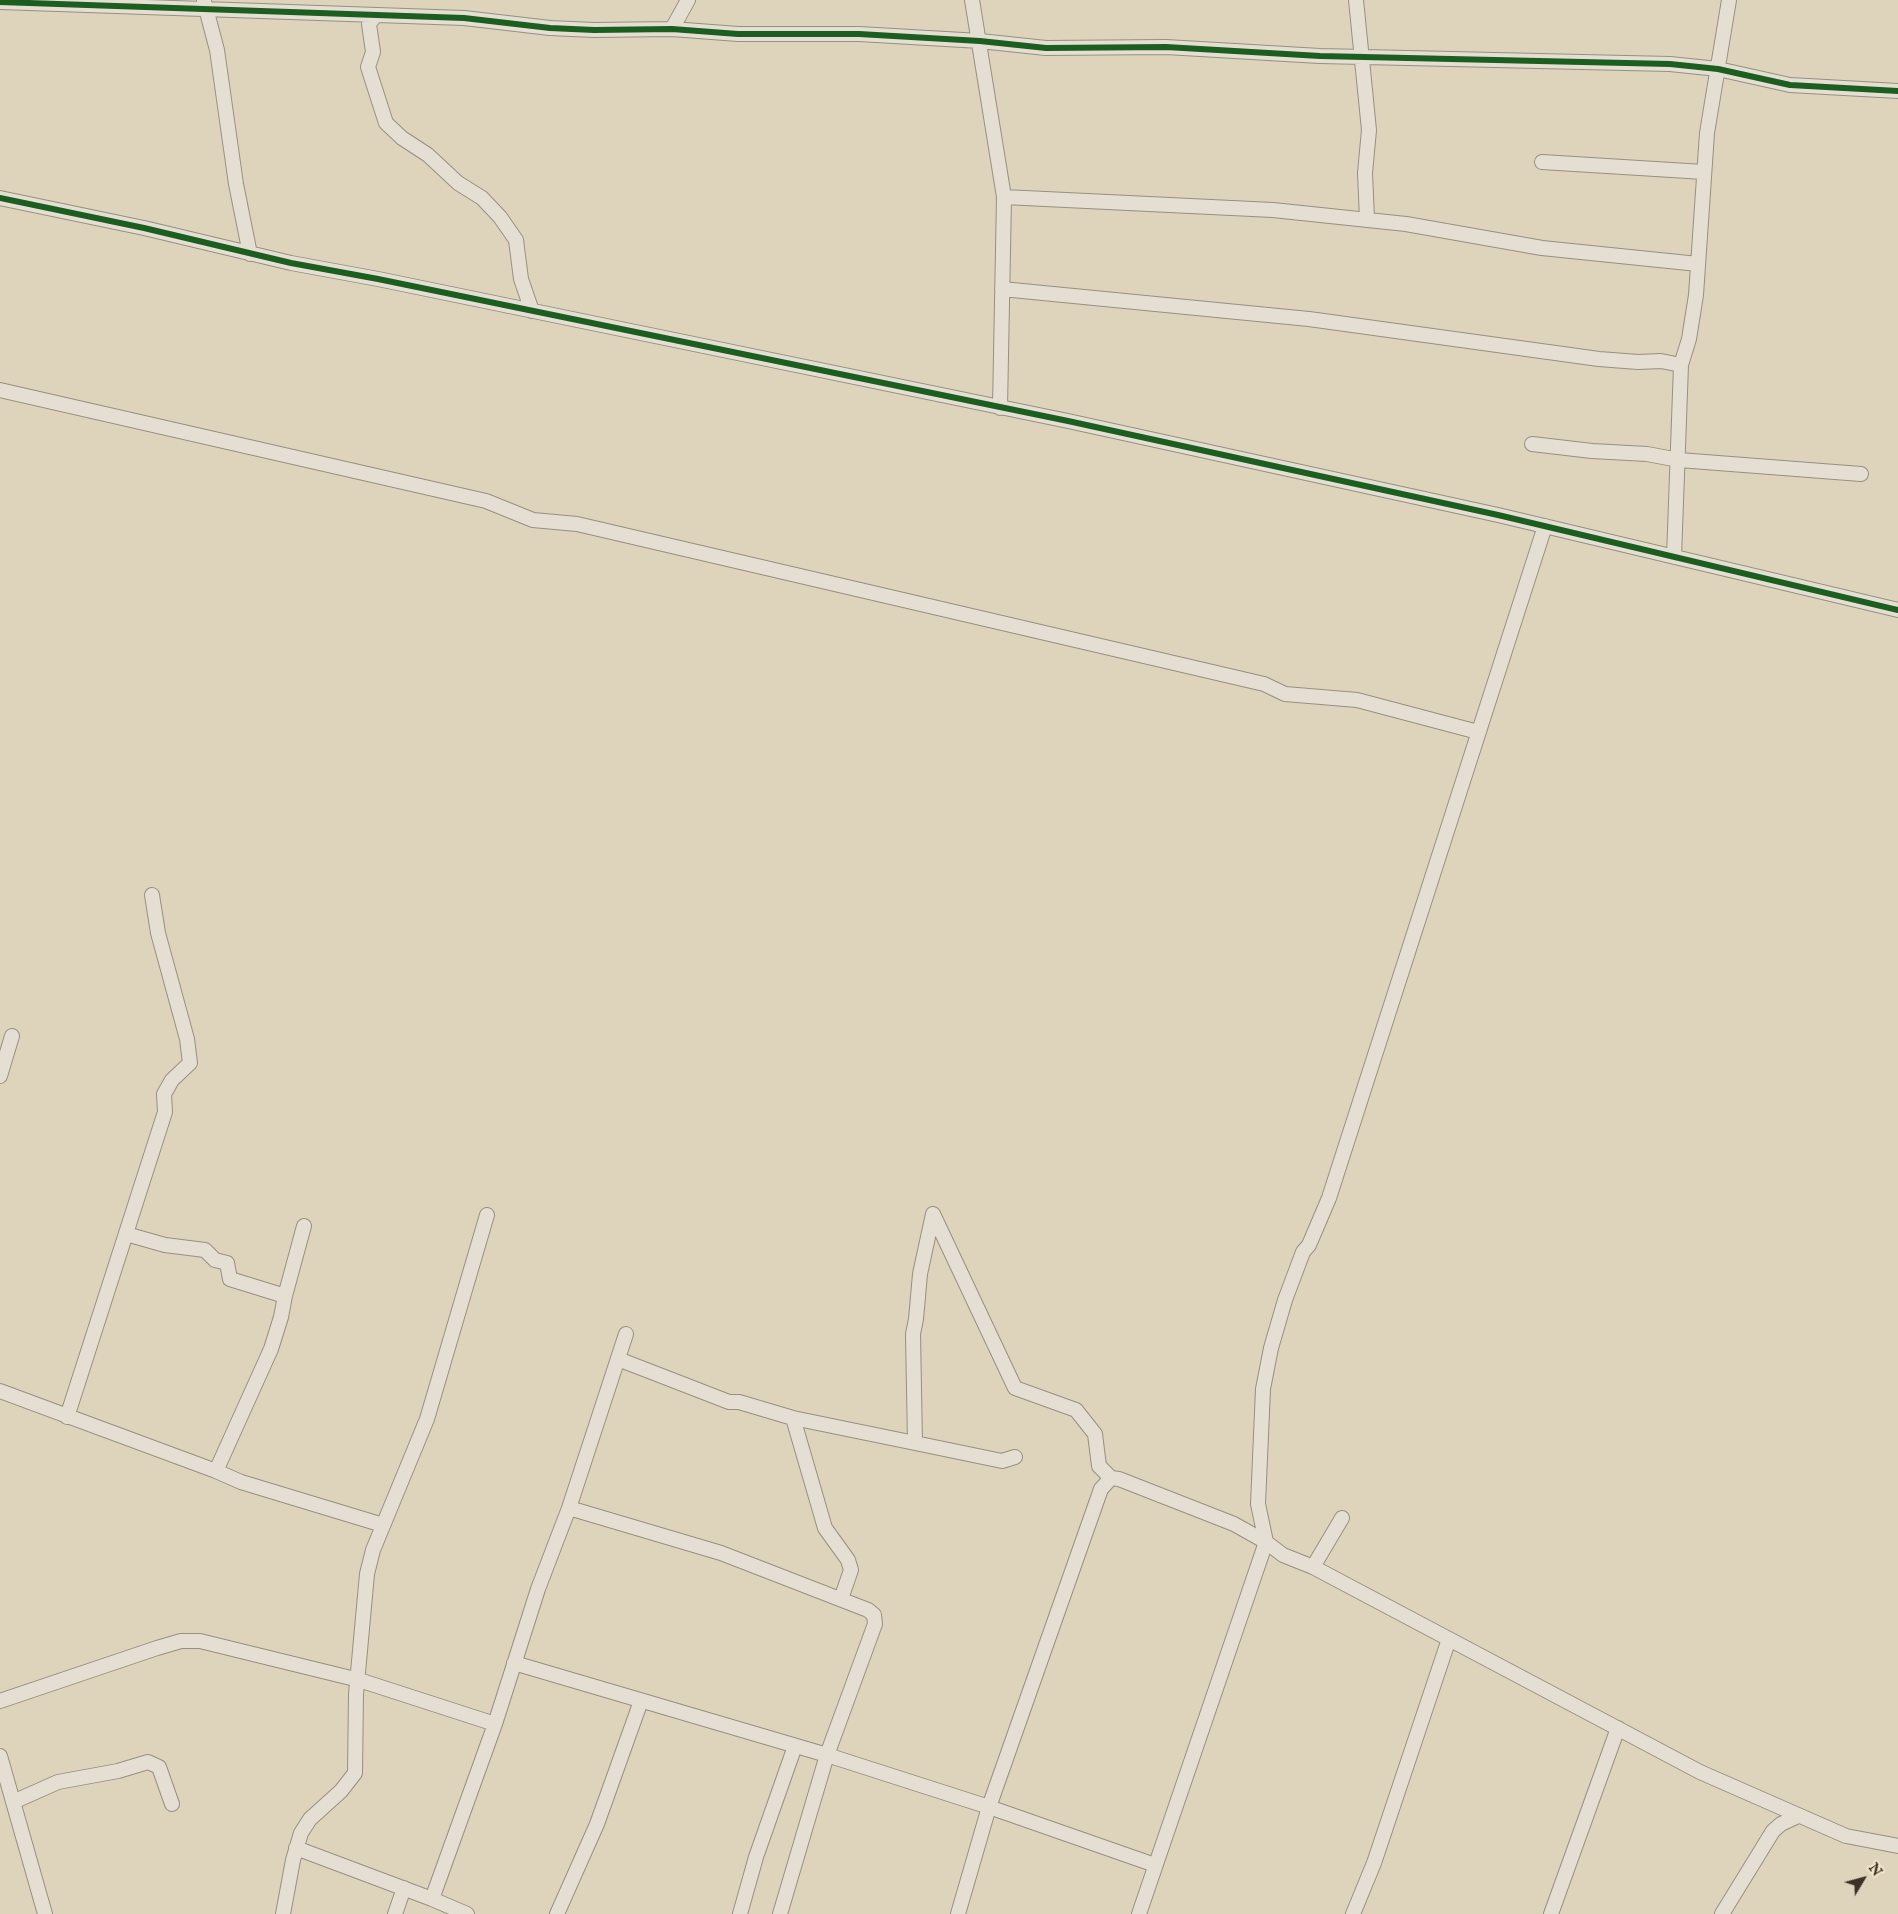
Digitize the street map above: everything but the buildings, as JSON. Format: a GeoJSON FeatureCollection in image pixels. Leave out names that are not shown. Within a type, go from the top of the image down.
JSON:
{"type":"FeatureCollection","features":[{"type":"Feature","properties":{"kind":"street"},"geometry":{"type":"LineString","coordinates":[[672,29],[688,0]]}},
{"type":"Feature","properties":{"kind":"street"},"geometry":{"type":"LineString","coordinates":[[972,0],[1004,197],[1000,408]]}},
{"type":"Feature","properties":{"kind":"street"},"geometry":{"type":"LineString","coordinates":[[1356,0],[1369,130],[1365,173],[1367,220]]}},
{"type":"Feature","properties":{"kind":"street"},"geometry":{"type":"LineString","coordinates":[[1674,557],[1681,365],[1689,339],[1698,264],[1707,133],[1729,0]]}},
{"type":"Feature","properties":{"kind":"street"},"geometry":{"type":"LineString","coordinates":[[0,2],[205,4],[375,16],[464,18],[550,28],[594,30],[672,29],[738,34],[859,34],[980,41],[1046,48],[1166,48],[1320,56],[1670,64],[1718,69],[1790,85],[1830,89],[1884,88],[1898,91]]}},
{"type":"Feature","properties":{"kind":"street"},"geometry":{"type":"LineString","coordinates":[[205,4],[217,50],[236,184],[250,254]]}},
{"type":"Feature","properties":{"kind":"street"},"geometry":{"type":"LineString","coordinates":[[375,16],[369,24],[373,52],[368,67],[386,123],[402,138],[428,155],[458,184],[478,194],[500,217],[516,240],[521,279],[532,311]]}},
{"type":"Feature","properties":{"kind":"street"},"geometry":{"type":"LineString","coordinates":[[1542,162],[1704,172]]}},
{"type":"Feature","properties":{"kind":"street"},"geometry":{"type":"LineString","coordinates":[[1004,197],[1273,210],[1406,224],[1542,248],[1698,264]]}},
{"type":"Feature","properties":{"kind":"street"},"geometry":{"type":"LineString","coordinates":[[0,198],[144,228],[250,254],[1000,408],[1545,526],[1898,610]]}},
{"type":"Feature","properties":{"kind":"street"},"geometry":{"type":"LineString","coordinates":[[1002,289],[1309,319],[1599,359],[1638,362],[1661,361],[1681,365]]}},
{"type":"Feature","properties":{"kind":"street"},"geometry":{"type":"LineString","coordinates":[[0,390],[486,501],[505,511],[533,520],[577,524],[1264,684],[1285,694],[1357,700],[1478,732]]}},
{"type":"Feature","properties":{"kind":"street"},"geometry":{"type":"LineString","coordinates":[[1532,444],[1592,451],[1647,454],[1679,460],[1861,474]]}},
{"type":"Feature","properties":{"kind":"street"},"geometry":{"type":"LineString","coordinates":[[1139,1914],[1266,1542],[1258,1504],[1262,1389],[1271,1348],[1285,1300],[1303,1252],[1309,1246],[1329,1198],[1545,526]]}},
{"type":"Feature","properties":{"kind":"street"},"geometry":{"type":"LineString","coordinates":[[67,1417],[165,1112],[164,1094],[172,1080],[190,1063],[187,1038],[158,934],[152,896]]}},
{"type":"Feature","properties":{"kind":"street"},"geometry":{"type":"LineString","coordinates":[[0,1076],[12,1036]]}},
{"type":"Feature","properties":{"kind":"street"},"geometry":{"type":"LineString","coordinates":[[915,1443],[913,1334],[920,1274],[933,1214],[1015,1388],[1076,1410],[1094,1434],[1098,1466],[1111,1478],[1119,1479],[1234,1524],[1283,1554],[1313,1567],[1700,1772],[1846,1836],[1898,1846]]}},
{"type":"Feature","properties":{"kind":"street"},"geometry":{"type":"LineString","coordinates":[[283,1914],[296,1848],[301,1833],[310,1819],[346,1787],[355,1773],[356,1694],[359,1680],[360,1634],[367,1574],[383,1524],[427,1419],[487,1215]]}},
{"type":"Feature","properties":{"kind":"street"},"geometry":{"type":"LineString","coordinates":[[216,1471],[271,1349],[282,1317],[284,1296],[304,1226]]}},
{"type":"Feature","properties":{"kind":"street"},"geometry":{"type":"LineString","coordinates":[[126,1234],[165,1245],[205,1250],[215,1260],[227,1263],[230,1279],[284,1296]]}},
{"type":"Feature","properties":{"kind":"street"},"geometry":{"type":"LineString","coordinates":[[432,1899],[495,1724],[538,1588],[569,1508],[626,1334]]}},
{"type":"Feature","properties":{"kind":"street"},"geometry":{"type":"LineString","coordinates":[[618,1359],[722,1400],[739,1402],[793,1418],[1002,1461],[1015,1457]]}},
{"type":"Feature","properties":{"kind":"street"},"geometry":{"type":"LineString","coordinates":[[0,1391],[241,1482],[383,1524]]}},
{"type":"Feature","properties":{"kind":"street"},"geometry":{"type":"LineString","coordinates":[[793,1418],[825,1528],[833,1542],[848,1560],[851,1570],[841,1599]]}},
{"type":"Feature","properties":{"kind":"street"},"geometry":{"type":"LineString","coordinates":[[958,1914],[989,1807],[1101,1489],[1111,1478]]}},
{"type":"Feature","properties":{"kind":"street"},"geometry":{"type":"LineString","coordinates":[[569,1508],[721,1553],[841,1599],[868,1610],[874,1615],[875,1624],[828,1755],[780,1914]]}},
{"type":"Feature","properties":{"kind":"street"},"geometry":{"type":"LineString","coordinates":[[1313,1567],[1342,1518]]}},
{"type":"Feature","properties":{"kind":"street"},"geometry":{"type":"LineString","coordinates":[[1353,1914],[1374,1863],[1449,1639]]}},
{"type":"Feature","properties":{"kind":"street"},"geometry":{"type":"LineString","coordinates":[[0,1701],[181,1641],[200,1641],[359,1680],[495,1724]]}},
{"type":"Feature","properties":{"kind":"street"},"geometry":{"type":"LineString","coordinates":[[514,1662],[828,1755],[989,1807],[1155,1865]]}},
{"type":"Feature","properties":{"kind":"street"},"geometry":{"type":"LineString","coordinates":[[557,1914],[597,1824],[641,1701]]}},
{"type":"Feature","properties":{"kind":"street"},"geometry":{"type":"LineString","coordinates":[[1551,1914],[1618,1728]]}},
{"type":"Feature","properties":{"kind":"street"},"geometry":{"type":"LineString","coordinates":[[740,1914],[756,1857],[794,1746]]}},
{"type":"Feature","properties":{"kind":"street"},"geometry":{"type":"LineString","coordinates":[[0,1756],[45,1914]]}},
{"type":"Feature","properties":{"kind":"street"},"geometry":{"type":"LineString","coordinates":[[13,1802],[58,1782],[118,1771],[148,1762],[159,1767],[172,1804]]}},
{"type":"Feature","properties":{"kind":"street"},"geometry":{"type":"LineString","coordinates":[[1722,1914],[1773,1831],[1798,1816]]}},
{"type":"Feature","properties":{"kind":"street"},"geometry":{"type":"LineString","coordinates":[[296,1848],[404,1888],[467,1914]]}},
{"type":"Feature","properties":{"kind":"street"},"geometry":{"type":"LineString","coordinates":[[395,1914],[404,1888]]}},
{"type":"Feature","properties":{"kind":"cycle path"},"geometry":{"type":"LineString","coordinates":[[0,2],[464,18],[550,28],[594,30],[672,29],[738,34],[859,34],[980,41],[1046,48],[1166,47],[1320,56],[1670,64],[1718,69],[1790,85],[1898,91]]}},
{"type":"Feature","properties":{"kind":"cycle path"},"geometry":{"type":"LineString","coordinates":[[0,198],[144,228],[291,263],[378,279],[1068,421],[1498,515],[1898,610]]}}]}
